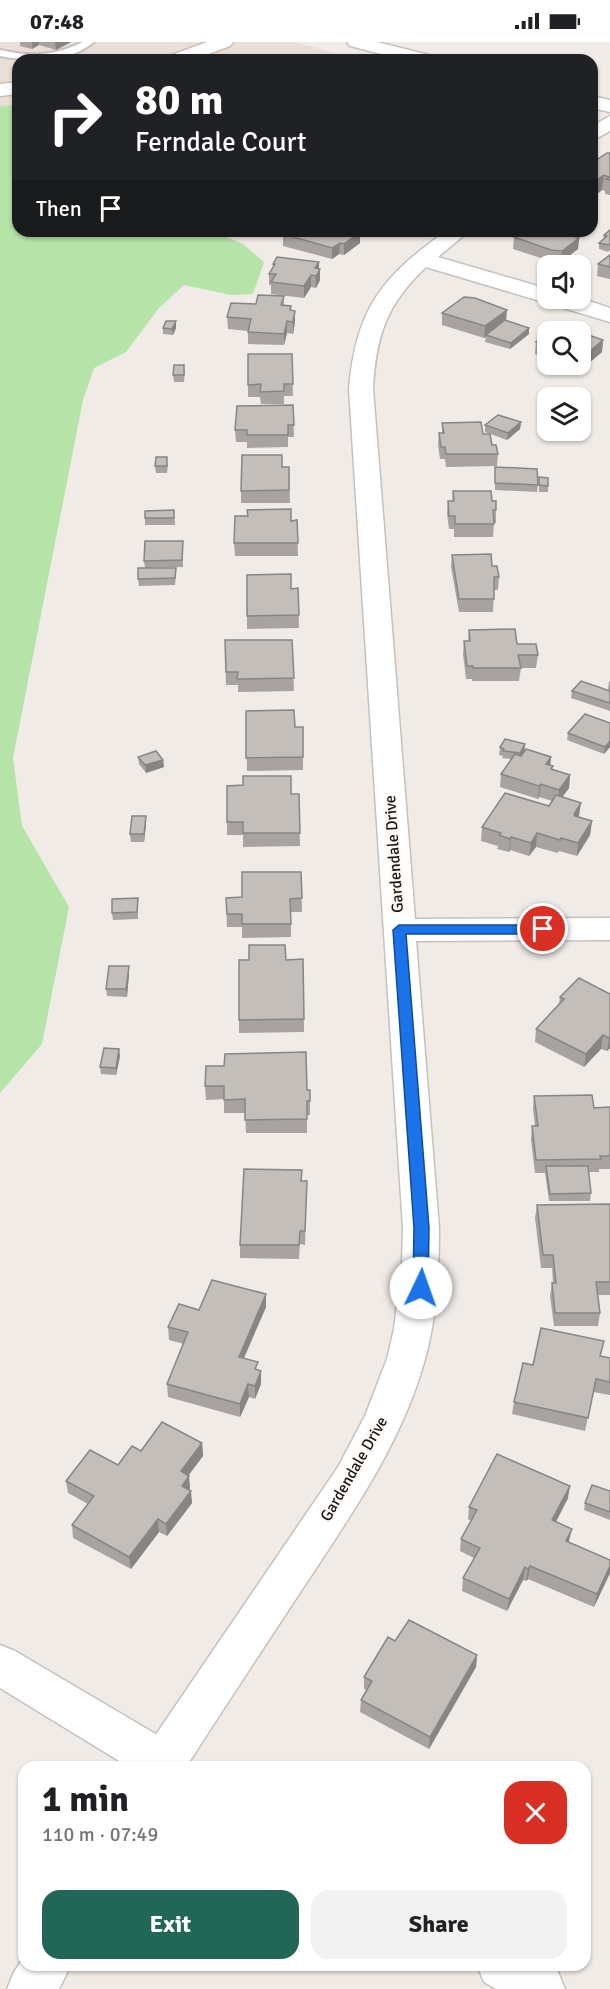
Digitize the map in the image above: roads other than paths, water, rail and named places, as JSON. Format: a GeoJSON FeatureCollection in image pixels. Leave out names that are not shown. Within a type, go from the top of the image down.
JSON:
{"type":"FeatureCollection","features":[{"type":"Feature","properties":{"kind":"street"},"geometry":{"type":"LineString","coordinates":[[191,54],[224,42]]}},
{"type":"Feature","properties":{"kind":"street"},"geometry":{"type":"LineString","coordinates":[[356,42],[403,54]]}},
{"type":"Feature","properties":{"kind":"street","name":"Gardendale Drive"},"geometry":{"type":"LineString","coordinates":[[168,1761],[352,1479],[377,1436],[397,1392],[411,1349],[419,1308],[422,1238],[362,401],[362,358],[369,329],[381,305],[399,280],[420,259],[451,237]]}},
{"type":"Feature","properties":{"kind":"street"},"geometry":{"type":"LineString","coordinates":[[420,259],[537,293]]}},
{"type":"Feature","properties":{"kind":"street"},"geometry":{"type":"LineString","coordinates":[[591,309],[610,315]]}},
{"type":"Feature","properties":{"kind":"street"},"geometry":{"type":"LineString","coordinates":[[399,930],[610,929]]}},
{"type":"Feature","properties":{"kind":"street"},"geometry":{"type":"LineString","coordinates":[[0,1665],[157,1761]]}},
{"type":"Feature","properties":{"kind":"street"},"geometry":{"type":"LineString","coordinates":[[31,1989],[43,1971]]}},
{"type":"Feature","properties":{"kind":"street"},"geometry":{"type":"LineString","coordinates":[[511,1971],[541,1989]]}},
{"type":"Feature","properties":{"kind":"lane"},"geometry":{"type":"LineString","coordinates":[[66,54],[90,42]]}}]}
